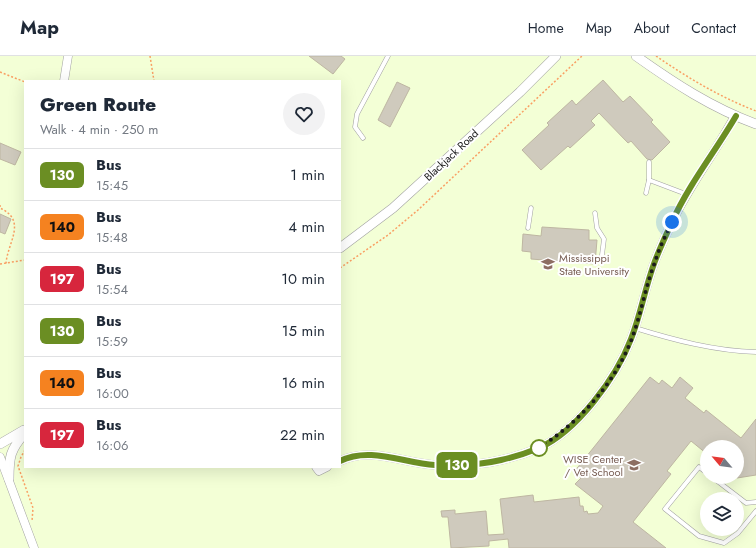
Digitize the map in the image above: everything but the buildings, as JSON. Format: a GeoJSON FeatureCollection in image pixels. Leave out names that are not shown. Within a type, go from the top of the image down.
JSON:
{"type":"FeatureCollection","features":[{"type":"Feature","properties":{"kind":"street"},"geometry":{"type":"LineString","coordinates":[[64,80],[68,56]]}},
{"type":"Feature","properties":{"kind":"street","name":"Blackjack Road"},"geometry":{"type":"LineString","coordinates":[[341,247],[393,208],[520,92],[556,56]]}},
{"type":"Feature","properties":{"kind":"street"},"geometry":{"type":"LineString","coordinates":[[636,56],[660,73],[704,100],[756,124]]}},
{"type":"Feature","properties":{"kind":"street"},"geometry":{"type":"LineString","coordinates":[[341,460],[350,456],[372,454],[435,465],[478,464],[500,460],[539,448],[568,427],[593,403],[618,367],[627,350],[635,328],[654,262],[672,222],[698,173],[718,146],[736,116]]}},
{"type":"Feature","properties":{"kind":"street"},"geometry":{"type":"LineString","coordinates":[[0,444],[24,432]]}},
{"type":"Feature","properties":{"kind":"street"},"geometry":{"type":"LineString","coordinates":[[9,479],[9,466],[13,448],[24,432]]}},
{"type":"Feature","properties":{"kind":"street"},"geometry":{"type":"LineString","coordinates":[[0,456],[34,548]]}},
{"type":"Feature","properties":{"kind":"street"},"geometry":{"type":"LineString","coordinates":[[317,468],[319,471],[325,468]]}},
{"type":"Feature","properties":{"kind":"street"},"geometry":{"type":"LineString","coordinates":[[0,470],[9,479]]}},
{"type":"Feature","properties":{"kind":"lane"},"geometry":{"type":"LineString","coordinates":[[363,138],[355,127],[357,114],[388,56]]}},
{"type":"Feature","properties":{"kind":"lane"},"geometry":{"type":"LineString","coordinates":[[646,193],[649,180],[649,162]]}},
{"type":"Feature","properties":{"kind":"lane"},"geometry":{"type":"LineString","coordinates":[[649,180],[686,194]]}},
{"type":"Feature","properties":{"kind":"lane"},"geometry":{"type":"LineString","coordinates":[[528,228],[531,208]]}},
{"type":"Feature","properties":{"kind":"lane"},"geometry":{"type":"LineString","coordinates":[[595,213],[597,228],[604,239],[602,255]]}},
{"type":"Feature","properties":{"kind":"lane"},"geometry":{"type":"LineString","coordinates":[[635,328],[655,335],[710,347],[740,352],[756,352]]}},
{"type":"Feature","properties":{"kind":"lane"},"geometry":{"type":"LineString","coordinates":[[700,468],[699,467],[665,509],[700,536],[724,542],[738,533],[756,511]]}},
{"type":"Feature","properties":{"kind":"lane"},"geometry":{"type":"LineString","coordinates":[[721,484],[746,503],[756,502]]}},
{"type":"Feature","properties":{"kind":"path"},"geometry":{"type":"LineString","coordinates":[[150,56],[154,80]]}},
{"type":"Feature","properties":{"kind":"path"},"geometry":{"type":"LineString","coordinates":[[341,267],[388,235],[418,210],[582,56]]}},
{"type":"Feature","properties":{"kind":"path"},"geometry":{"type":"LineString","coordinates":[[656,56],[692,80],[756,111]]}},
{"type":"Feature","properties":{"kind":"path"},"geometry":{"type":"LineString","coordinates":[[0,72],[24,82]]}},
{"type":"Feature","properties":{"kind":"path"},"geometry":{"type":"LineString","coordinates":[[0,206],[0,208],[6,210],[11,216],[15,228],[6,258],[6,264]]}},
{"type":"Feature","properties":{"kind":"path"},"geometry":{"type":"LineString","coordinates":[[0,264],[24,260]]}},
{"type":"Feature","properties":{"kind":"path"},"geometry":{"type":"LineString","coordinates":[[24,452],[18,466],[33,508]]}},
{"type":"Feature","properties":{"kind":"shaded area","name":"Mississippi State University"},"geometry":{"type":"Polygon","coordinates":[[[0,56],[756,56],[756,548],[0,548],[0,56]]]}},
{"type":"Feature","properties":{"kind":"bus line","name":"130"},"geometry":{"type":"LineString","coordinates":[[341,460],[350,456],[372,454],[435,465],[478,464],[500,460],[539,448],[547,444],[582,415],[607,384],[627,350],[654,262],[672,222],[698,173],[718,146],[736,116]]}},
{"type":"Feature","properties":{"kind":"place","name":"Mississippi State University"},"geometry":{"type":"Point","coordinates":[548,264]}},
{"type":"Feature","properties":{"kind":"place","name":"WISE Center / Vet School"},"geometry":{"type":"Point","coordinates":[634,465]}},
{"type":"Feature","properties":{"kind":"route"},"geometry":{"type":"LineString","coordinates":[[539,448],[556,437],[582,415],[593,403],[618,367],[631,341],[654,262],[672,222]]}}]}
